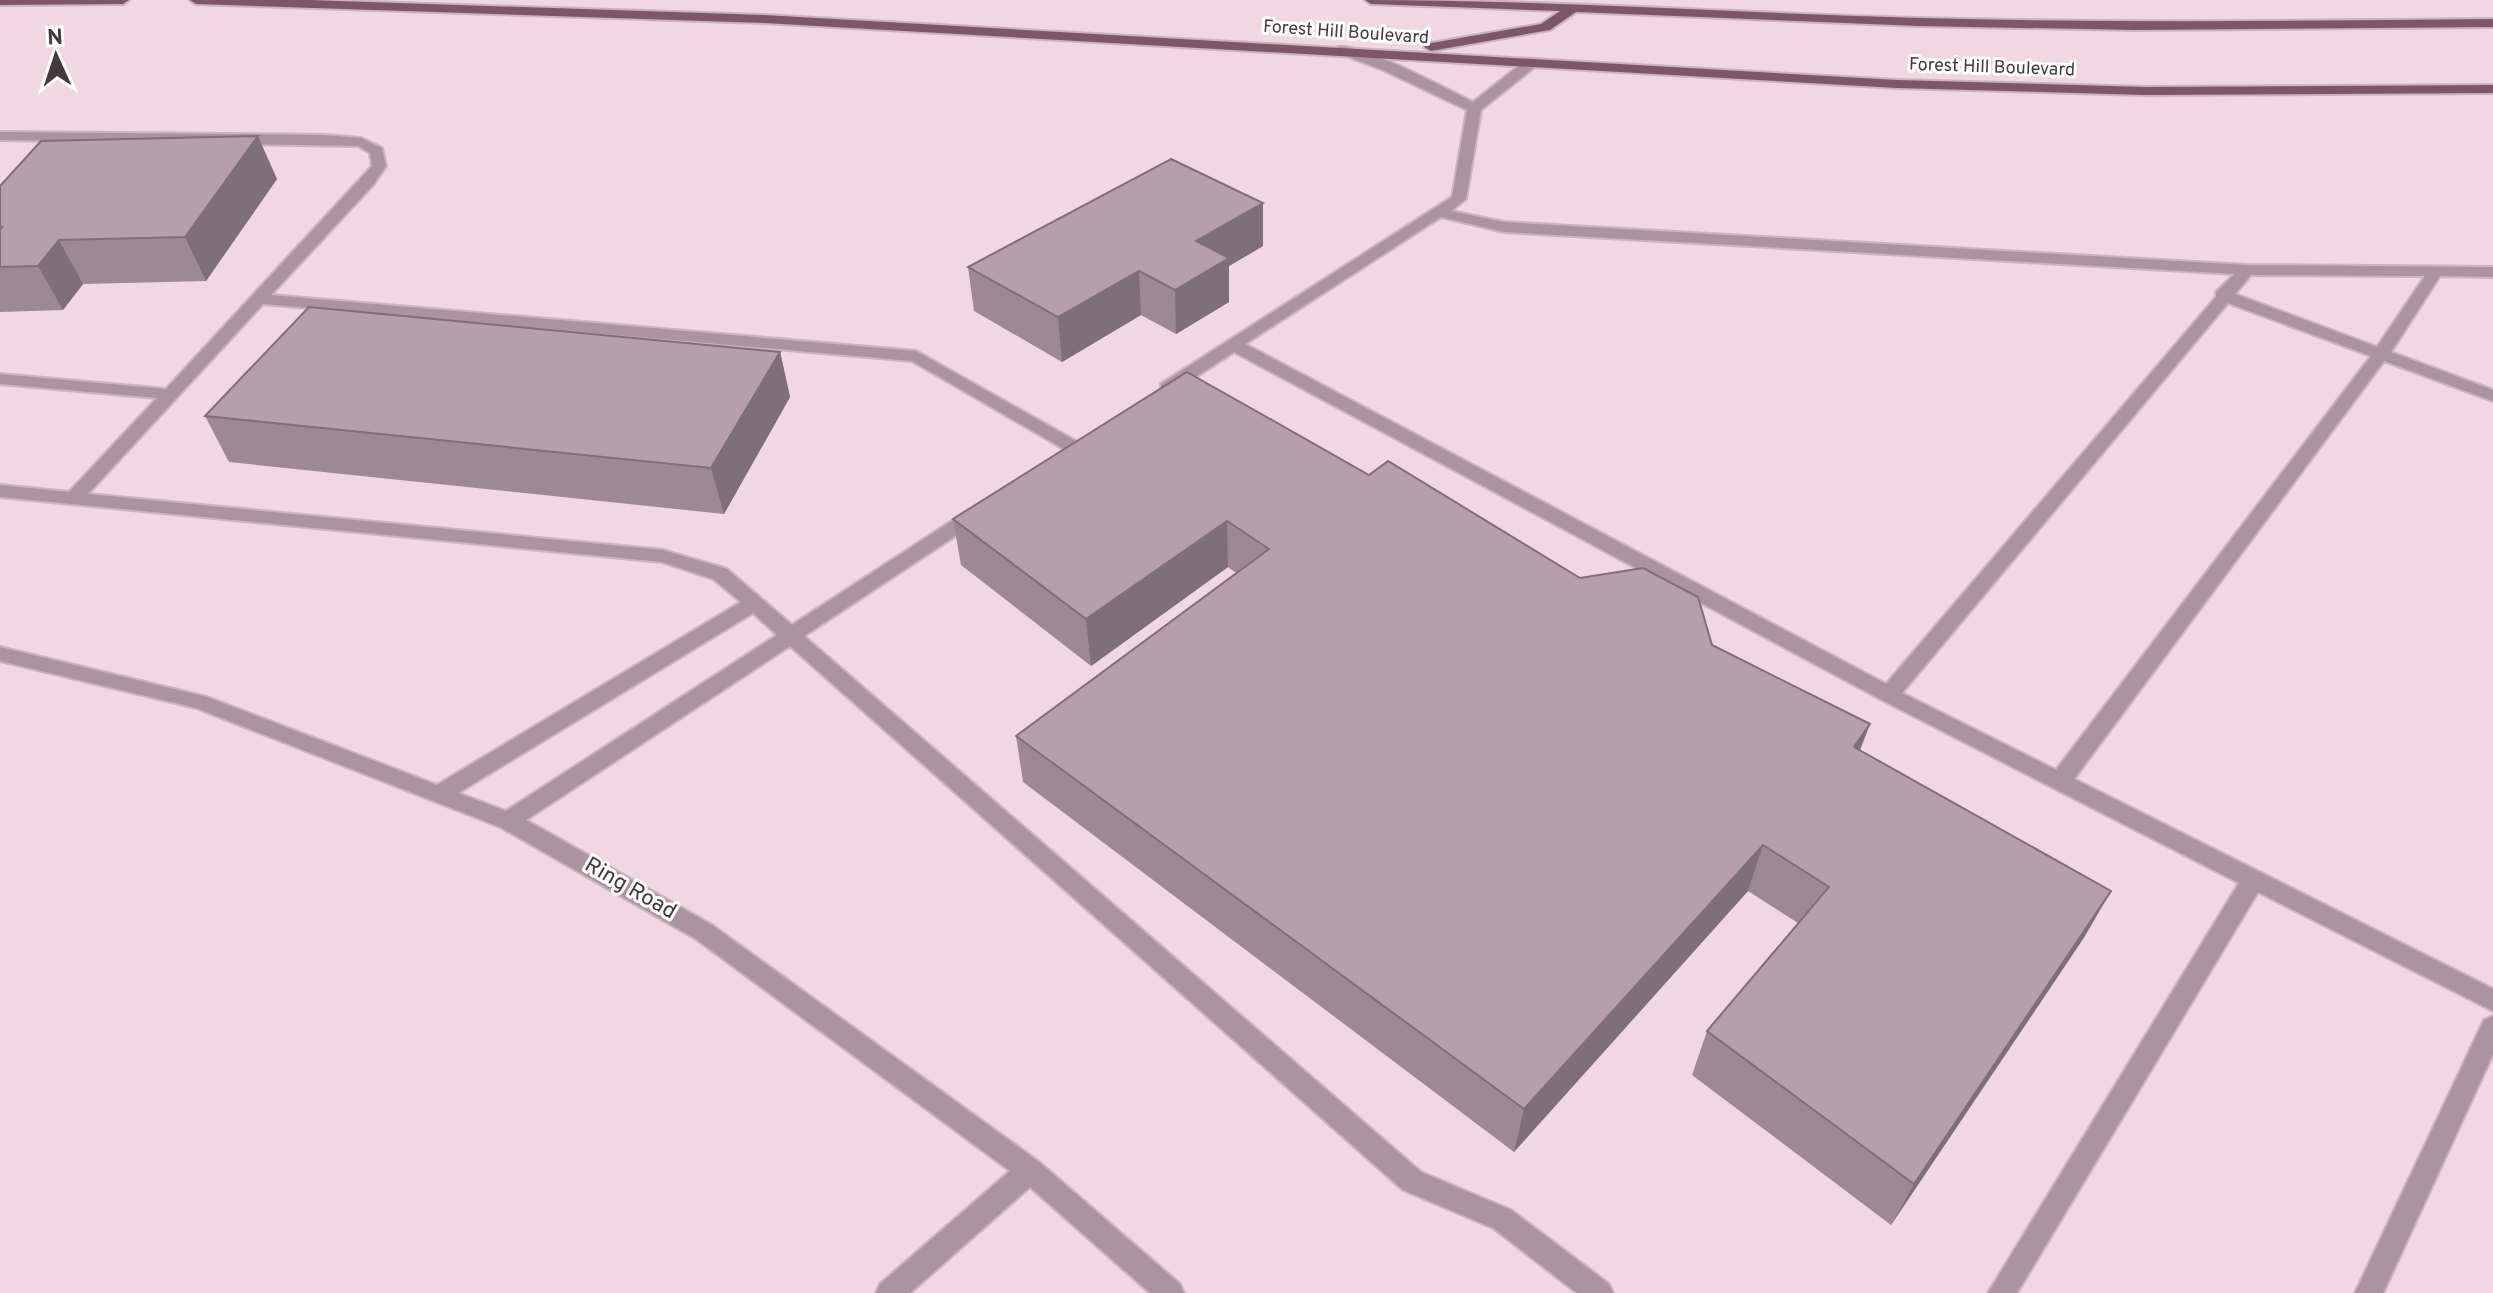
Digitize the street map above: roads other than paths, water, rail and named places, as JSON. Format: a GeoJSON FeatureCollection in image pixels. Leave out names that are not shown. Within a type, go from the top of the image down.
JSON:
{"type":"FeatureCollection","features":[{"type":"Feature","properties":{"kind":"main road"},"geometry":{"type":"LineString","coordinates":[[0,1],[123,0]]}},
{"type":"Feature","properties":{"kind":"main road","name":"Forest Hill Boulevard"},"geometry":{"type":"LineString","coordinates":[[196,0],[542,9],[1343,50],[1897,84],[2145,91],[2493,89]]}},
{"type":"Feature","properties":{"kind":"main road","name":"Forest Hill Boulevard"},"geometry":{"type":"LineString","coordinates":[[1371,0],[2135,26],[2493,23]]}},
{"type":"Feature","properties":{"kind":"main road"},"geometry":{"type":"LineString","coordinates":[[1389,53],[1545,27],[1572,5]]}},
{"type":"Feature","properties":{"kind":"lane"},"geometry":{"type":"LineString","coordinates":[[1343,50],[1388,67],[1474,108]]}},
{"type":"Feature","properties":{"kind":"lane"},"geometry":{"type":"LineString","coordinates":[[1155,397],[1459,199],[1474,108],[1531,63]]}},
{"type":"Feature","properties":{"kind":"lane"},"geometry":{"type":"LineString","coordinates":[[0,152],[7,136],[324,139],[361,142],[377,151],[379,166],[368,182],[74,498]]}},
{"type":"Feature","properties":{"kind":"lane"},"geometry":{"type":"LineString","coordinates":[[1438,212],[1504,227],[2247,270],[2493,272]]}},
{"type":"Feature","properties":{"kind":"lane"},"geometry":{"type":"LineString","coordinates":[[1889,695],[2222,295],[2247,270]]}},
{"type":"Feature","properties":{"kind":"lane"},"geometry":{"type":"LineString","coordinates":[[2060,781],[2381,354],[2436,271]]}},
{"type":"Feature","properties":{"kind":"lane"},"geometry":{"type":"LineString","coordinates":[[2222,295],[2493,396]]}},
{"type":"Feature","properties":{"kind":"lane"},"geometry":{"type":"LineString","coordinates":[[259,299],[916,356],[1076,448]]}},
{"type":"Feature","properties":{"kind":"lane"},"geometry":{"type":"LineString","coordinates":[[1234,345],[1889,695],[2493,1001]]}},
{"type":"Feature","properties":{"kind":"lane"},"geometry":{"type":"LineString","coordinates":[[0,379],[170,394]]}},
{"type":"Feature","properties":{"kind":"lane"},"geometry":{"type":"LineString","coordinates":[[0,491],[663,556],[720,574],[1412,1181],[1502,1219],[1599,1293]]}},
{"type":"Feature","properties":{"kind":"lane"},"geometry":{"type":"LineString","coordinates":[[508,821],[999,498]]}},
{"type":"Feature","properties":{"kind":"lane"},"geometry":{"type":"LineString","coordinates":[[440,793],[754,603]]}},
{"type":"Feature","properties":{"kind":"lane","name":"Ring Road"},"geometry":{"type":"LineString","coordinates":[[0,654],[200,702],[508,821],[704,932],[1030,1170],[1170,1293]]}},
{"type":"Feature","properties":{"kind":"lane"},"geometry":{"type":"LineString","coordinates":[[2002,1293],[2253,880]]}},
{"type":"Feature","properties":{"kind":"lane"},"geometry":{"type":"LineString","coordinates":[[2369,1293],[2493,1027]]}},
{"type":"Feature","properties":{"kind":"lane"},"geometry":{"type":"LineString","coordinates":[[890,1293],[1030,1170]]}}]}
